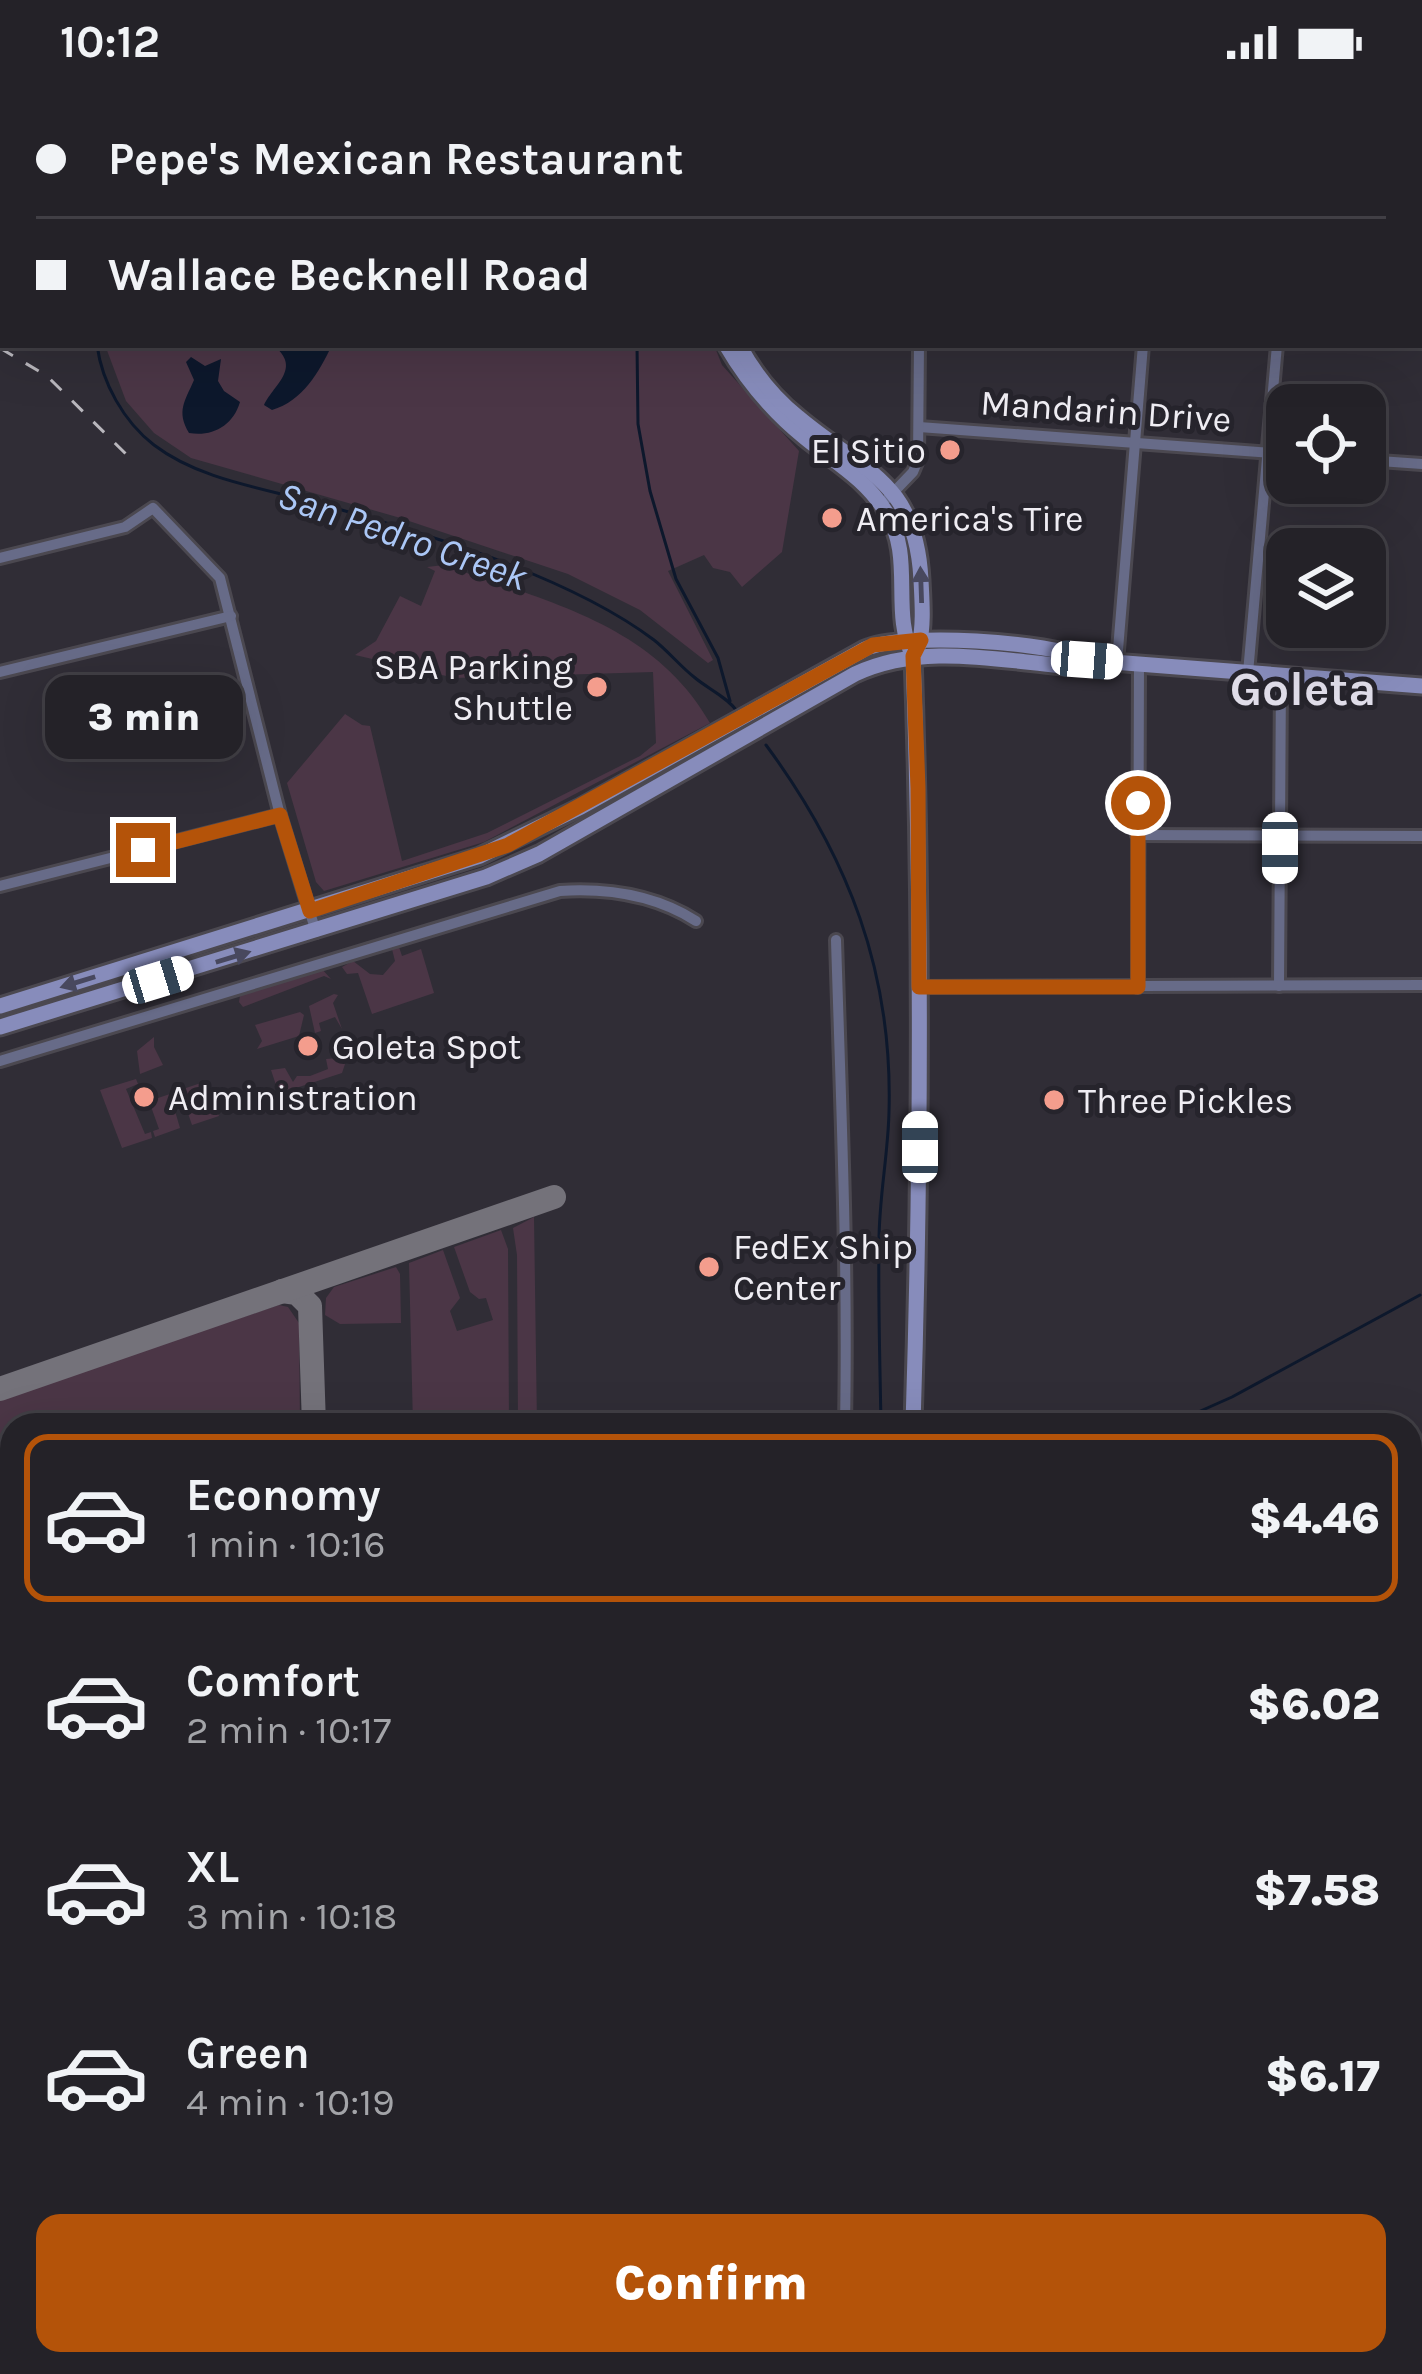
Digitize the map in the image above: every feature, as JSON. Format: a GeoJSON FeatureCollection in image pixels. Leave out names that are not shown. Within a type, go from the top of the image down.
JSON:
{"type":"FeatureCollection","features":[{"type":"Feature","properties":{"kind":"main road"},"geometry":{"type":"LineString","coordinates":[[728,348],[768,405],[800,435],[887,499],[914,530],[921,578],[913,646],[920,1217],[914,1413]]}},
{"type":"Feature","properties":{"kind":"main road"},"geometry":{"type":"LineString","coordinates":[[741,348],[786,407],[874,472],[887,499]]}},
{"type":"Feature","properties":{"kind":"main road"},"geometry":{"type":"LineString","coordinates":[[0,1006],[508,845],[873,645],[1063,650],[1087,660],[1422,686]]}},
{"type":"Feature","properties":{"kind":"main road"},"geometry":{"type":"LineString","coordinates":[[0,1027],[486,878],[539,854],[855,674],[913,646]]}},
{"type":"Feature","properties":{"kind":"street"},"geometry":{"type":"LineString","coordinates":[[887,499],[918,460],[919,348]]}},
{"type":"Feature","properties":{"kind":"street"},"geometry":{"type":"LineString","coordinates":[[1118,662],[1143,348]]}},
{"type":"Feature","properties":{"kind":"street"},"geometry":{"type":"LineString","coordinates":[[1274,384],[1277,348]]}},
{"type":"Feature","properties":{"kind":"street","name":"Mandarin Drive"},"geometry":{"type":"LineString","coordinates":[[920,427],[1266,453]]}},
{"type":"Feature","properties":{"kind":"street"},"geometry":{"type":"LineString","coordinates":[[1386,461],[1422,464]]}},
{"type":"Feature","properties":{"kind":"street"},"geometry":{"type":"LineString","coordinates":[[1248,673],[1266,475]]}},
{"type":"Feature","properties":{"kind":"street"},"geometry":{"type":"LineString","coordinates":[[0,558],[125,527],[153,508],[220,578],[280,815],[316,932]]}},
{"type":"Feature","properties":{"kind":"street"},"geometry":{"type":"LineString","coordinates":[[0,672],[231,616]]}},
{"type":"Feature","properties":{"kind":"street"},"geometry":{"type":"LineString","coordinates":[[1138,664],[1138,987]]}},
{"type":"Feature","properties":{"kind":"street"},"geometry":{"type":"LineString","coordinates":[[1279,986],[1282,675]]}},
{"type":"Feature","properties":{"kind":"street"},"geometry":{"type":"LineString","coordinates":[[0,886],[280,815]]}},
{"type":"Feature","properties":{"kind":"street"},"geometry":{"type":"LineString","coordinates":[[1137,836],[1422,836]]}},
{"type":"Feature","properties":{"kind":"street"},"geometry":{"type":"LineString","coordinates":[[0,1060],[151,1021],[520,901],[583,890],[653,899],[696,921]]}},
{"type":"Feature","properties":{"kind":"street"},"geometry":{"type":"LineString","coordinates":[[836,940],[846,1182],[845,1413]]}},
{"type":"Feature","properties":{"kind":"street"},"geometry":{"type":"LineString","coordinates":[[919,987],[1422,985]]}},
{"type":"Feature","properties":{"kind":"shaded area"},"geometry":{"type":"Polygon","coordinates":[[[106,348],[715,348],[722,365],[799,451],[782,552],[742,587],[730,572],[713,568],[704,555],[668,571],[713,660],[708,663],[640,610],[568,574],[397,517],[191,458],[154,433],[126,401],[106,348]]]}},
{"type":"Feature","properties":{"kind":"shaded area"},"geometry":{"type":"Polygon","coordinates":[[[444,565],[557,604],[627,639],[686,689],[710,723],[484,842],[324,891],[316,882],[287,783],[345,714],[370,726],[402,861],[487,833],[640,756],[656,743],[653,672],[455,678],[355,655],[376,641],[400,596],[421,606],[435,571],[427,567],[444,565]]]}},
{"type":"Feature","properties":{"kind":"shaded area"},"geometry":{"type":"Polygon","coordinates":[[[399,947],[402,956],[421,949],[434,993],[372,1014],[358,973],[347,974],[342,967],[353,961],[370,974],[383,975],[395,961],[392,949],[399,947]]]}},
{"type":"Feature","properties":{"kind":"shaded area"},"geometry":{"type":"Polygon","coordinates":[[[321,968],[331,979],[324,976],[243,1007],[239,1002],[240,996],[254,988],[321,968]]]}},
{"type":"Feature","properties":{"kind":"shaded area"},"geometry":{"type":"Polygon","coordinates":[[[338,995],[333,1003],[342,1029],[335,1017],[319,1023],[321,1031],[315,1033],[309,1006],[338,995]]]}},
{"type":"Feature","properties":{"kind":"shaded area"},"geometry":{"type":"Polygon","coordinates":[[[300,1012],[304,1015],[299,1036],[257,1049],[262,1041],[255,1025],[300,1012]]]}},
{"type":"Feature","properties":{"kind":"shaded area"},"geometry":{"type":"Polygon","coordinates":[[[154,1037],[163,1065],[140,1074],[137,1051],[154,1037]]]}},
{"type":"Feature","properties":{"kind":"shaded area"},"geometry":{"type":"Polygon","coordinates":[[[338,1058],[345,1064],[342,1073],[296,1088],[282,1103],[271,1070],[285,1068],[293,1082],[297,1076],[328,1069],[326,1059],[338,1058]]]}},
{"type":"Feature","properties":{"kind":"shaded area"},"geometry":{"type":"Polygon","coordinates":[[[136,1079],[138,1084],[126,1089],[145,1134],[151,1132],[152,1138],[122,1148],[100,1090],[136,1079]]]}},
{"type":"Feature","properties":{"kind":"shaded area"},"geometry":{"type":"Polygon","coordinates":[[[201,1083],[210,1110],[216,1108],[219,1116],[192,1125],[180,1090],[201,1083]]]}},
{"type":"Feature","properties":{"kind":"shaded area"},"geometry":{"type":"Polygon","coordinates":[[[170,1094],[180,1128],[155,1137],[153,1131],[159,1129],[149,1101],[170,1094]]]}},
{"type":"Feature","properties":{"kind":"shaded area"},"geometry":{"type":"Polygon","coordinates":[[[534,1217],[537,1413],[518,1413],[513,1228],[534,1217]]]}},
{"type":"Feature","properties":{"kind":"shaded area"},"geometry":{"type":"Polygon","coordinates":[[[501,1230],[508,1249],[509,1413],[413,1413],[409,1263],[443,1250],[460,1298],[450,1311],[457,1331],[493,1320],[486,1298],[470,1292],[454,1247],[501,1230]]]}},
{"type":"Feature","properties":{"kind":"shaded area"},"geometry":{"type":"Polygon","coordinates":[[[396,1267],[401,1323],[340,1324],[325,1315],[326,1298],[334,1287],[396,1267]]]}},
{"type":"Feature","properties":{"kind":"shaded area"},"geometry":{"type":"Polygon","coordinates":[[[279,1305],[288,1307],[299,1323],[300,1413],[0,1413],[0,1398],[279,1305]]]}},
{"type":"Feature","properties":{"kind":"water"},"geometry":{"type":"Polygon","coordinates":[[[276,348],[330,348],[301,393],[272,410],[264,405],[286,368],[276,348]]]}},
{"type":"Feature","properties":{"kind":"water"},"geometry":{"type":"Polygon","coordinates":[[[191,357],[205,366],[221,359],[218,381],[240,402],[227,423],[206,433],[189,433],[183,418],[194,380],[186,362],[191,357]]]}},
{"type":"Feature","properties":{"kind":"waterway","name":"San Pedro Creek"},"geometry":{"type":"LineString","coordinates":[[98,348],[109,387],[124,413],[143,436],[172,457],[212,475],[492,558],[580,595],[654,640],[737,711]]}},
{"type":"Feature","properties":{"kind":"waterway"},"geometry":{"type":"LineString","coordinates":[[637,348],[638,424],[650,491],[676,579],[718,658],[730,701]]}},
{"type":"Feature","properties":{"kind":"waterway","name":"San Pedro Creek"},"geometry":{"type":"LineString","coordinates":[[766,745],[842,873],[860,918],[883,1011],[889,1112],[879,1225],[881,1413]]}},
{"type":"Feature","properties":{"kind":"waterway"},"geometry":{"type":"LineString","coordinates":[[1196,1413],[1420,1295]]}},
{"type":"Feature","properties":{"kind":"taxiway"},"geometry":{"type":"LineString","coordinates":[[0,1389],[554,1197]]}},
{"type":"Feature","properties":{"kind":"taxiway"},"geometry":{"type":"LineString","coordinates":[[282,1291],[297,1293],[310,1306],[314,1413]]}},
{"type":"Feature","properties":{"kind":"railway"},"geometry":{"type":"LineString","coordinates":[[0,348],[47,376],[130,458]]}},
{"type":"Feature","properties":{"kind":"place","name":"El Sitio"},"geometry":{"type":"Point","coordinates":[950,450]}},
{"type":"Feature","properties":{"kind":"place","name":"America's Tire"},"geometry":{"type":"Point","coordinates":[832,518]}},
{"type":"Feature","properties":{"kind":"place","name":"SBA Parking Shuttle"},"geometry":{"type":"Point","coordinates":[597,687]}},
{"type":"Feature","properties":{"kind":"place","name":"Goleta Spot"},"geometry":{"type":"Point","coordinates":[308,1046]}},
{"type":"Feature","properties":{"kind":"place","name":"Administration"},"geometry":{"type":"Point","coordinates":[144,1097]}},
{"type":"Feature","properties":{"kind":"place","name":"Three Pickles"},"geometry":{"type":"Point","coordinates":[1054,1100]}},
{"type":"Feature","properties":{"kind":"place","name":"FedEx Ship Center"},"geometry":{"type":"Point","coordinates":[709,1267]}},
{"type":"Feature","properties":{"kind":"district","name":"Goleta"},"geometry":{"type":"Point","coordinates":[1303,688]}},
{"type":"Feature","properties":{"kind":"route"},"geometry":{"type":"LineString","coordinates":[[143,850],[280,815],[310,911],[508,845],[873,645],[921,640],[913,656],[919,987],[1138,987],[1138,803]]}}]}
